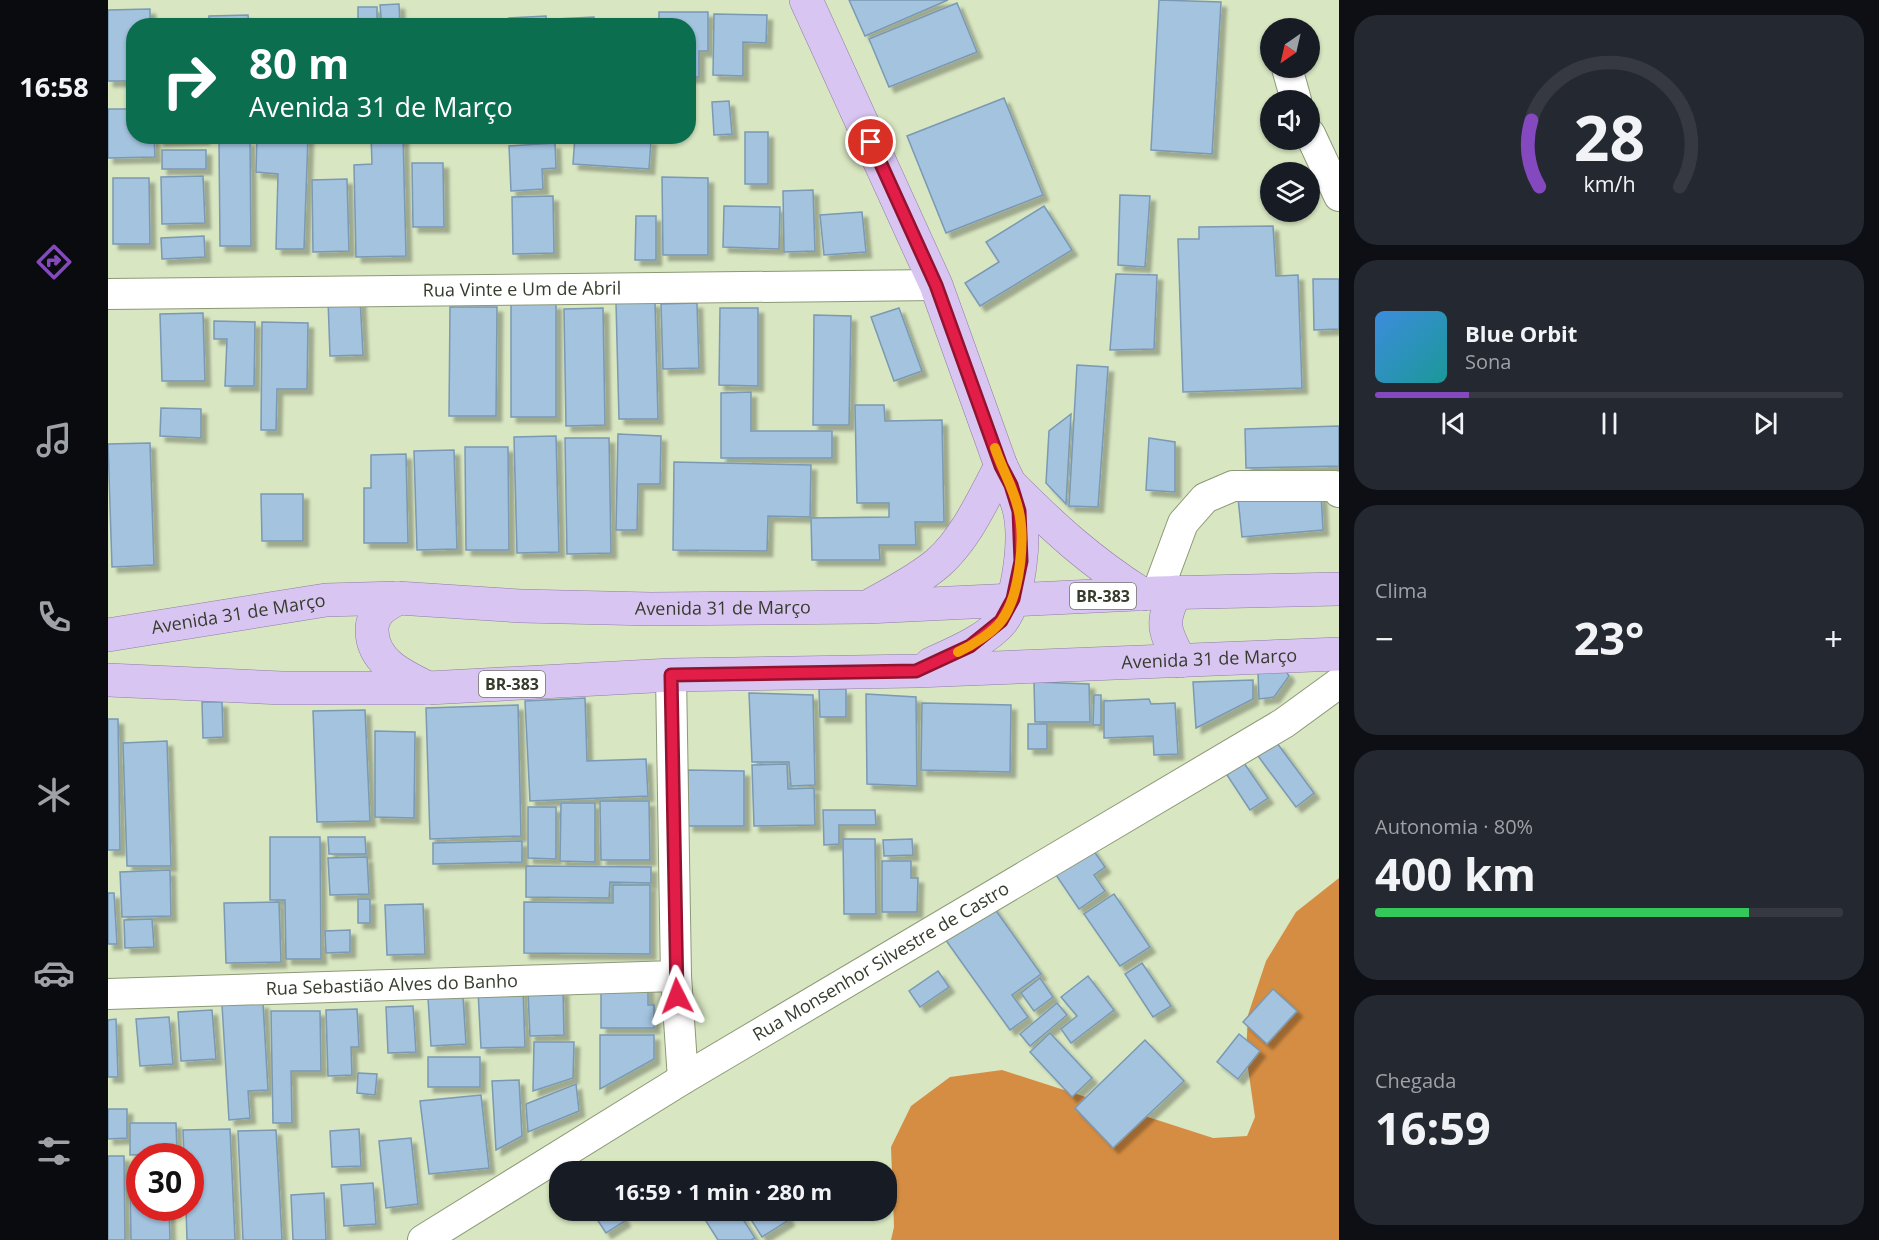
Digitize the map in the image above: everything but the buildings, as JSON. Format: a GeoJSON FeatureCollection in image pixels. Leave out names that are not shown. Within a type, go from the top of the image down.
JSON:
{"type":"FeatureCollection","features":[{"type":"Feature","properties":{"kind":"main road"},"geometry":{"type":"LineString","coordinates":[[806,0],[936,285],[1019,511],[1021,561],[1013,599],[1001,621],[970,646],[916,671]]}},
{"type":"Feature","properties":{"kind":"main road"},"geometry":{"type":"LineString","coordinates":[[1006,476],[1077,549],[1105,571],[1158,593],[1167,609],[1165,625],[1180,661]]}},
{"type":"Feature","properties":{"kind":"main road"},"geometry":{"type":"LineString","coordinates":[[867,607],[918,578],[939,561],[961,537],[1006,476]]}},
{"type":"Feature","properties":{"kind":"main road","name":"Avenida 31 de Março"},"geometry":{"type":"LineString","coordinates":[[108,635],[326,600],[397,598],[520,606],[651,609],[867,607],[1158,593],[1339,588]]}},
{"type":"Feature","properties":{"kind":"main road"},"geometry":{"type":"LineString","coordinates":[[397,598],[380,610],[373,620],[374,647],[385,662],[402,676],[428,688]]}},
{"type":"Feature","properties":{"kind":"main road","name":"Avenida 31 de Março"},"geometry":{"type":"LineString","coordinates":[[108,680],[292,688],[428,688],[671,675],[916,671],[1339,654]]}},
{"type":"Feature","properties":{"kind":"street"},"geometry":{"type":"LineString","coordinates":[[1317,150],[1339,196]]}},
{"type":"Feature","properties":{"kind":"street","name":"Rua Vinte e Um de Abril"},"geometry":{"type":"LineString","coordinates":[[108,294],[936,285]]}},
{"type":"Feature","properties":{"kind":"street"},"geometry":{"type":"LineString","coordinates":[[1158,593],[1183,523],[1205,498],[1233,486],[1335,486],[1339,492]]}},
{"type":"Feature","properties":{"kind":"street"},"geometry":{"type":"LineString","coordinates":[[671,675],[676,976],[683,1080]]}},
{"type":"Feature","properties":{"kind":"street","name":"Rua Monsenhor Silvestre de Castro"},"geometry":{"type":"LineString","coordinates":[[423,1240],[683,1080],[1284,723],[1339,682]]}},
{"type":"Feature","properties":{"kind":"street","name":"Rua Sebastião Alves do Banho"},"geometry":{"type":"LineString","coordinates":[[108,994],[676,976]]}},
{"type":"Feature","properties":{"kind":"shaded area"},"geometry":{"type":"Polygon","coordinates":[[[1339,878],[1339,1240],[891,1240],[894,1221],[897,1221],[897,1161],[892,1161],[891,1147],[911,1106],[950,1077],[1002,1070],[1213,1138],[1247,1136],[1255,1117],[1246,1054],[1248,1015],[1266,961],[1296,912],[1339,878]]]}},
{"type":"Feature","properties":{"kind":"slow traffic"},"geometry":{"type":"LineString","coordinates":[[958,652],[970,646],[1001,621],[1013,599],[1021,561],[1019,511],[995,448]]}},
{"type":"Feature","properties":{"kind":"route"},"geometry":{"type":"LineString","coordinates":[[677,996],[671,675],[916,671],[970,646],[1001,621],[1013,599],[1021,561],[1019,511],[1011,485],[1001,466],[936,285],[871,142]]}}]}
